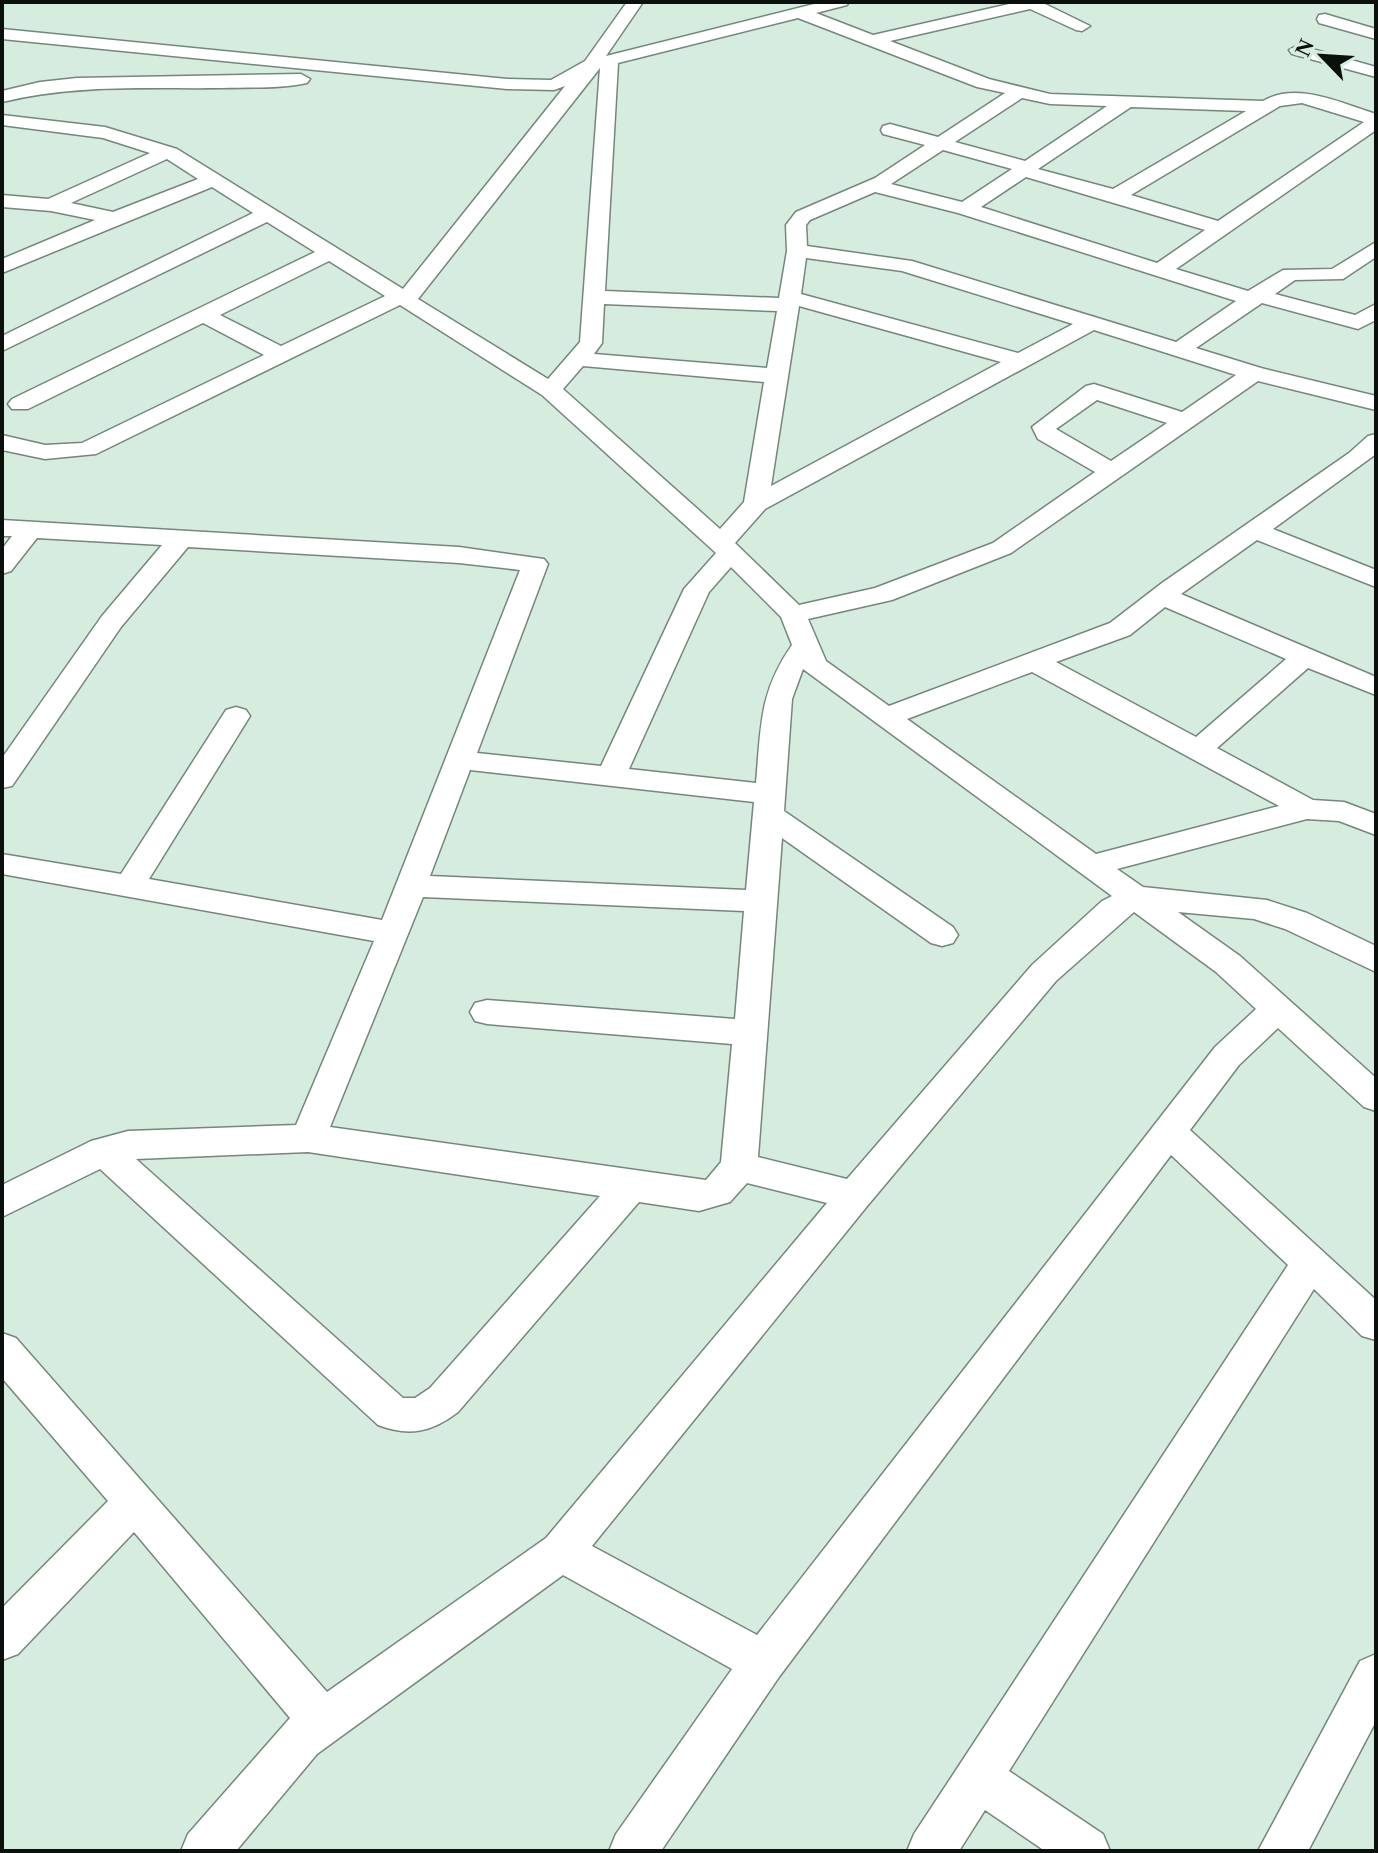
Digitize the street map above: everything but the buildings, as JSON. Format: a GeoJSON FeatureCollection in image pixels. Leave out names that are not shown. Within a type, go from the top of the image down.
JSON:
{"type":"FeatureCollection","features":[{"type":"Feature","properties":{"kind":"street"},"geometry":{"type":"LineString","coordinates":[[2,442],[25,451],[45,454],[88,449],[403,298],[600,63],[635,2]]}},
{"type":"Feature","properties":{"kind":"street"},"geometry":{"type":"LineString","coordinates":[[2,34],[507,84],[554,85],[600,63],[841,2]]}},
{"type":"Feature","properties":{"kind":"street"},"geometry":{"type":"LineString","coordinates":[[1053,14],[1072,2]]}},
{"type":"Feature","properties":{"kind":"street"},"geometry":{"type":"LineString","coordinates":[[874,40],[1029,3],[1082,26]]}},
{"type":"Feature","properties":{"kind":"street"},"geometry":{"type":"LineString","coordinates":[[800,13],[983,83],[1050,99],[1266,106]]}},
{"type":"Feature","properties":{"kind":"street"},"geometry":{"type":"LineString","coordinates":[[1325,19],[1376,34]]}},
{"type":"Feature","properties":{"kind":"street"},"geometry":{"type":"LineString","coordinates":[[1298,50],[1376,72]]}},
{"type":"Feature","properties":{"kind":"street"},"geometry":{"type":"LineString","coordinates":[[550,390],[591,343],[600,63]]}},
{"type":"Feature","properties":{"kind":"street"},"geometry":{"type":"LineString","coordinates":[[4,117],[29,88],[65,82],[268,82],[381,71]]}},
{"type":"Feature","properties":{"kind":"street"},"geometry":{"type":"LineString","coordinates":[[611,776],[697,589],[756,504],[797,251],[798,220],[875,186],[1019,92]]}},
{"type":"Feature","properties":{"kind":"street"},"geometry":{"type":"LineString","coordinates":[[1115,196],[1266,106],[1290,97],[1303,98],[1376,121]]}},
{"type":"Feature","properties":{"kind":"street"},"geometry":{"type":"LineString","coordinates":[[965,209],[1129,100]]}},
{"type":"Feature","properties":{"kind":"street"},"geometry":{"type":"LineString","coordinates":[[4,117],[105,133],[167,152],[550,390],[726,547],[793,614],[814,665],[1228,964],[1376,1098]]}},
{"type":"Feature","properties":{"kind":"street"},"geometry":{"type":"LineString","coordinates":[[1160,270],[1376,121]]}},
{"type":"Feature","properties":{"kind":"street"},"geometry":{"type":"LineString","coordinates":[[890,130],[1221,229]]}},
{"type":"Feature","properties":{"kind":"street"},"geometry":{"type":"LineString","coordinates":[[51,205],[167,152]]}},
{"type":"Feature","properties":{"kind":"street"},"geometry":{"type":"LineString","coordinates":[[2,267],[213,180]]}},
{"type":"Feature","properties":{"kind":"street"},"geometry":{"type":"LineString","coordinates":[[875,186],[965,209],[1253,297],[1370,319]]}},
{"type":"Feature","properties":{"kind":"street"},"geometry":{"type":"LineString","coordinates":[[2,201],[51,205],[99,217],[120,216]]}},
{"type":"Feature","properties":{"kind":"street"},"geometry":{"type":"LineString","coordinates":[[2,344],[267,214]]}},
{"type":"Feature","properties":{"kind":"street"},"geometry":{"type":"LineString","coordinates":[[1179,350],[1290,274],[1336,275],[1376,248]]}},
{"type":"Feature","properties":{"kind":"street"},"geometry":{"type":"LineString","coordinates":[[797,251],[905,265],[1254,373],[1376,403]]}},
{"type":"Feature","properties":{"kind":"street"},"geometry":{"type":"LineString","coordinates":[[20,404],[330,253]]}},
{"type":"Feature","properties":{"kind":"street"},"geometry":{"type":"LineString","coordinates":[[594,297],[789,301],[1021,361]]}},
{"type":"Feature","properties":{"kind":"street"},"geometry":{"type":"LineString","coordinates":[[204,315],[281,355]]}},
{"type":"Feature","properties":{"kind":"street"},"geometry":{"type":"LineString","coordinates":[[756,504],[1091,323]]}},
{"type":"Feature","properties":{"kind":"street"},"geometry":{"type":"LineString","coordinates":[[577,359],[777,376]]}},
{"type":"Feature","properties":{"kind":"street"},"geometry":{"type":"LineString","coordinates":[[793,614],[883,594],[1002,548],[1254,373]]}},
{"type":"Feature","properties":{"kind":"street"},"geometry":{"type":"LineString","coordinates":[[1112,472],[1046,434],[1044,427],[1094,391],[1185,421]]}},
{"type":"Feature","properties":{"kind":"street"},"geometry":{"type":"LineString","coordinates":[[886,717],[1120,629],[1253,530],[1370,454]]}},
{"type":"Feature","properties":{"kind":"street"},"geometry":{"type":"LineString","coordinates":[[2,566],[16,529],[459,555],[535,564],[393,933],[308,1138]]}},
{"type":"Feature","properties":{"kind":"street"},"geometry":{"type":"LineString","coordinates":[[1253,530],[1376,579]]}},
{"type":"Feature","properties":{"kind":"street"},"geometry":{"type":"LineString","coordinates":[[2,779],[111,622],[181,539]]}},
{"type":"Feature","properties":{"kind":"street"},"geometry":{"type":"LineString","coordinates":[[1162,596],[1376,687]]}},
{"type":"Feature","properties":{"kind":"street"},"geometry":{"type":"LineString","coordinates":[[2,1202],[104,1151],[128,1145],[308,1138],[699,1196],[717,1192],[739,1167],[778,699],[788,670],[806,644]]}},
{"type":"Feature","properties":{"kind":"street"},"geometry":{"type":"LineString","coordinates":[[1198,750],[1305,657]]}},
{"type":"Feature","properties":{"kind":"street"},"geometry":{"type":"LineString","coordinates":[[1033,661],[1307,809]]}},
{"type":"Feature","properties":{"kind":"street"},"geometry":{"type":"LineString","coordinates":[[129,887],[236,716]]}},
{"type":"Feature","properties":{"kind":"street"},"geometry":{"type":"LineString","coordinates":[[459,760],[611,776],[769,805],[942,935]]}},
{"type":"Feature","properties":{"kind":"street"},"geometry":{"type":"LineString","coordinates":[[1092,865],[1307,809],[1344,812],[1376,825]]}},
{"type":"Feature","properties":{"kind":"street"},"geometry":{"type":"LineString","coordinates":[[2,864],[393,933]]}},
{"type":"Feature","properties":{"kind":"street"},"geometry":{"type":"LineString","coordinates":[[411,886],[761,901]]}},
{"type":"Feature","properties":{"kind":"street"},"geometry":{"type":"LineString","coordinates":[[205,1851],[301,1738],[561,1552],[855,1195],[1044,973],[1113,909],[1135,897],[1278,913],[1376,960]]}},
{"type":"Feature","properties":{"kind":"street"},"geometry":{"type":"LineString","coordinates":[[633,1851],[763,1662],[1227,1056],[1277,1009]]}},
{"type":"Feature","properties":{"kind":"street"},"geometry":{"type":"LineString","coordinates":[[487,1012],[751,1033]]}},
{"type":"Feature","properties":{"kind":"street"},"geometry":{"type":"LineString","coordinates":[[1170,1132],[1376,1324]]}},
{"type":"Feature","properties":{"kind":"street"},"geometry":{"type":"LineString","coordinates":[[104,1151],[392,1413],[409,1418],[428,1412],[444,1400],[631,1186]]}},
{"type":"Feature","properties":{"kind":"street"},"geometry":{"type":"LineString","coordinates":[[739,1167],[855,1195]]}},
{"type":"Feature","properties":{"kind":"street"},"geometry":{"type":"LineString","coordinates":[[931,1851],[1310,1263]]}},
{"type":"Feature","properties":{"kind":"street"},"geometry":{"type":"LineString","coordinates":[[2,1350],[323,1722]]}},
{"type":"Feature","properties":{"kind":"street"},"geometry":{"type":"LineString","coordinates":[[2,1639],[135,1502]]}},
{"type":"Feature","properties":{"kind":"street"},"geometry":{"type":"LineString","coordinates":[[561,1552],[763,1662]]}},
{"type":"Feature","properties":{"kind":"street"},"geometry":{"type":"LineString","coordinates":[[1282,1851],[1376,1676]]}},
{"type":"Feature","properties":{"kind":"street"},"geometry":{"type":"LineString","coordinates":[[979,1778],[1086,1851]]}}]}
